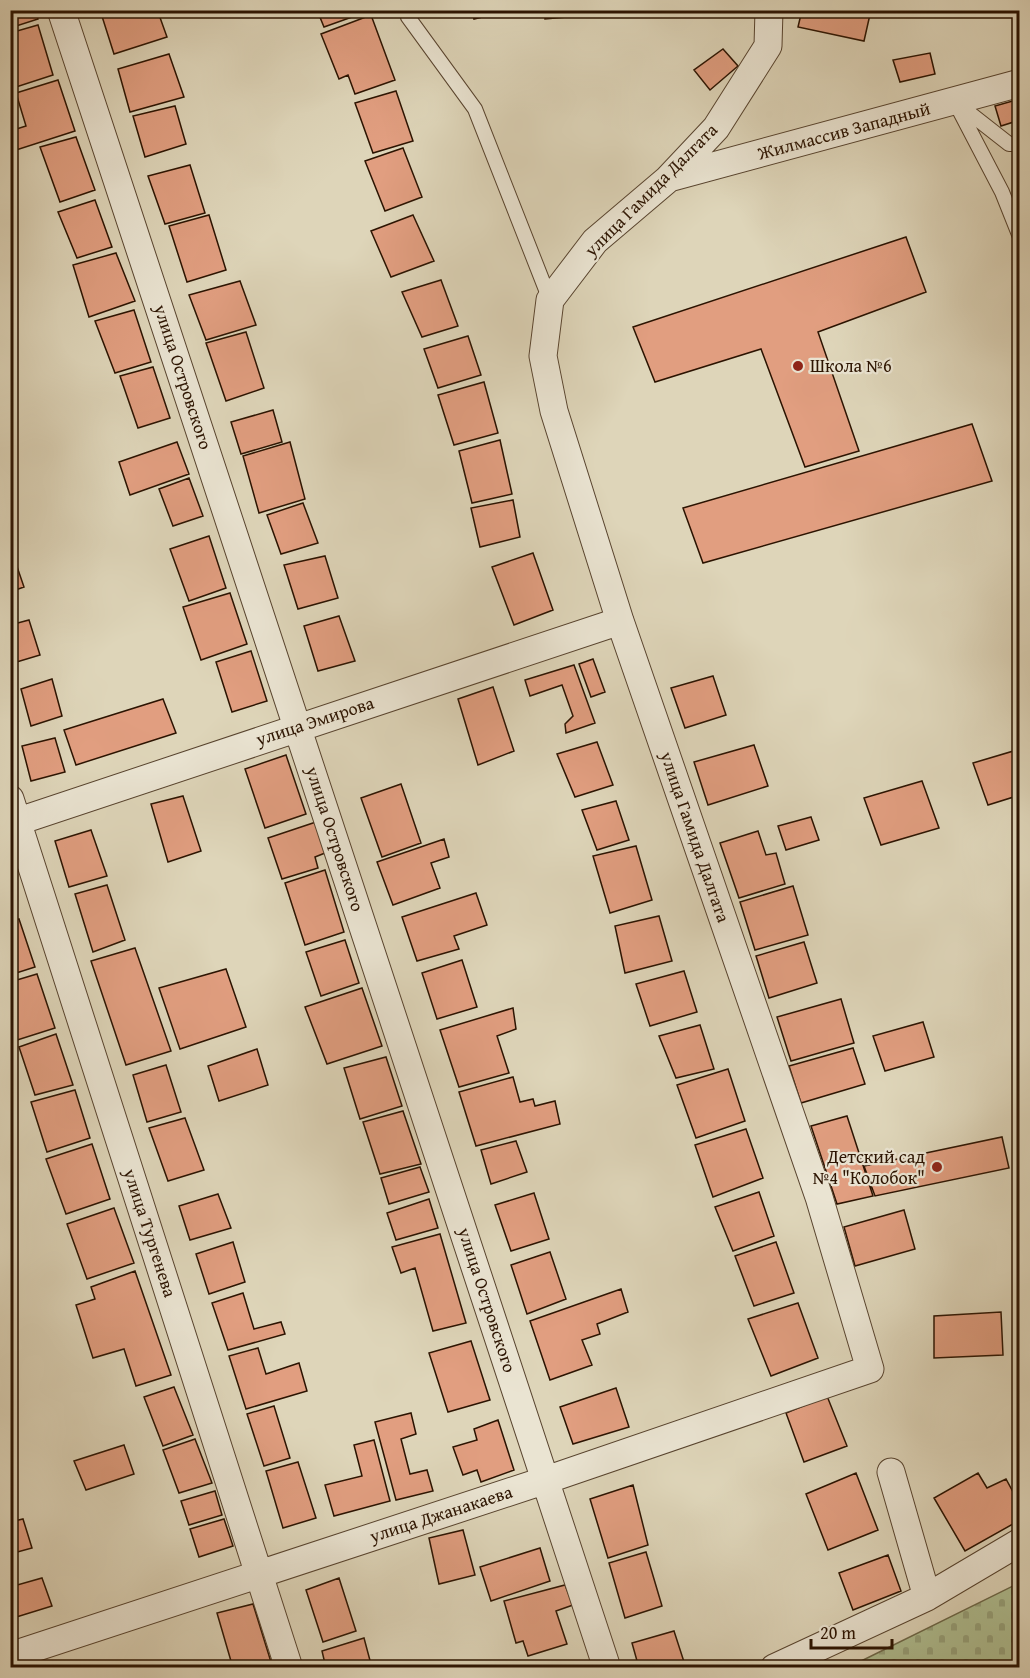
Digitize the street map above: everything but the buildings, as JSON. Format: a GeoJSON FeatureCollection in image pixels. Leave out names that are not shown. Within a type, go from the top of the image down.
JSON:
{"type":"FeatureCollection","features":[{"type":"Feature","properties":{"kind":"street","name":"улица Островского"},"geometry":{"type":"LineString","coordinates":[[61,10],[608,1668]]}},
{"type":"Feature","properties":{"kind":"street","name":"улица Гамида Далгата"},"geometry":{"type":"LineString","coordinates":[[769,10],[768,46],[716,128],[668,179],[595,241],[550,300],[543,356],[552,400],[620,621],[819,1197],[870,1370]]}},
{"type":"Feature","properties":{"kind":"street","name":"Жилмассив Западный"},"geometry":{"type":"LineString","coordinates":[[668,179],[1020,83]]}},
{"type":"Feature","properties":{"kind":"street","name":"улица Эмирова"},"geometry":{"type":"LineString","coordinates":[[13,815],[298,726],[620,621]]}},
{"type":"Feature","properties":{"kind":"street","name":"улица Тургенева"},"geometry":{"type":"LineString","coordinates":[[13,815],[289,1668]]}},
{"type":"Feature","properties":{"kind":"street","name":"улица Джанакаева"},"geometry":{"type":"LineString","coordinates":[[10,1656],[546,1480],[870,1370]]}},
{"type":"Feature","properties":{"kind":"street"},"geometry":{"type":"LineString","coordinates":[[891,1472],[927,1597]]}},
{"type":"Feature","properties":{"kind":"street"},"geometry":{"type":"LineString","coordinates":[[774,1668],[927,1597],[1020,1542]]}},
{"type":"Feature","properties":{"kind":"lane","name":"улица Гамида Далгата"},"geometry":{"type":"LineString","coordinates":[[410,10],[408,17],[475,109],[550,300]]}},
{"type":"Feature","properties":{"kind":"lane"},"geometry":{"type":"LineString","coordinates":[[954,100],[1009,144],[1020,144]]}},
{"type":"Feature","properties":{"kind":"lane"},"geometry":{"type":"LineString","coordinates":[[954,100],[1002,192],[1020,237]]}},
{"type":"Feature","properties":{"kind":"green space"},"geometry":{"type":"Polygon","coordinates":[[[1019,1583],[1019,1667],[849,1667],[1019,1583]]]}},
{"type":"Feature","properties":{"kind":"place","name":"Школа №6"},"geometry":{"type":"Point","coordinates":[798,366]}},
{"type":"Feature","properties":{"kind":"place","name":"Детский сад №4 \"Колобок\""},"geometry":{"type":"Point","coordinates":[937,1167]}}]}
